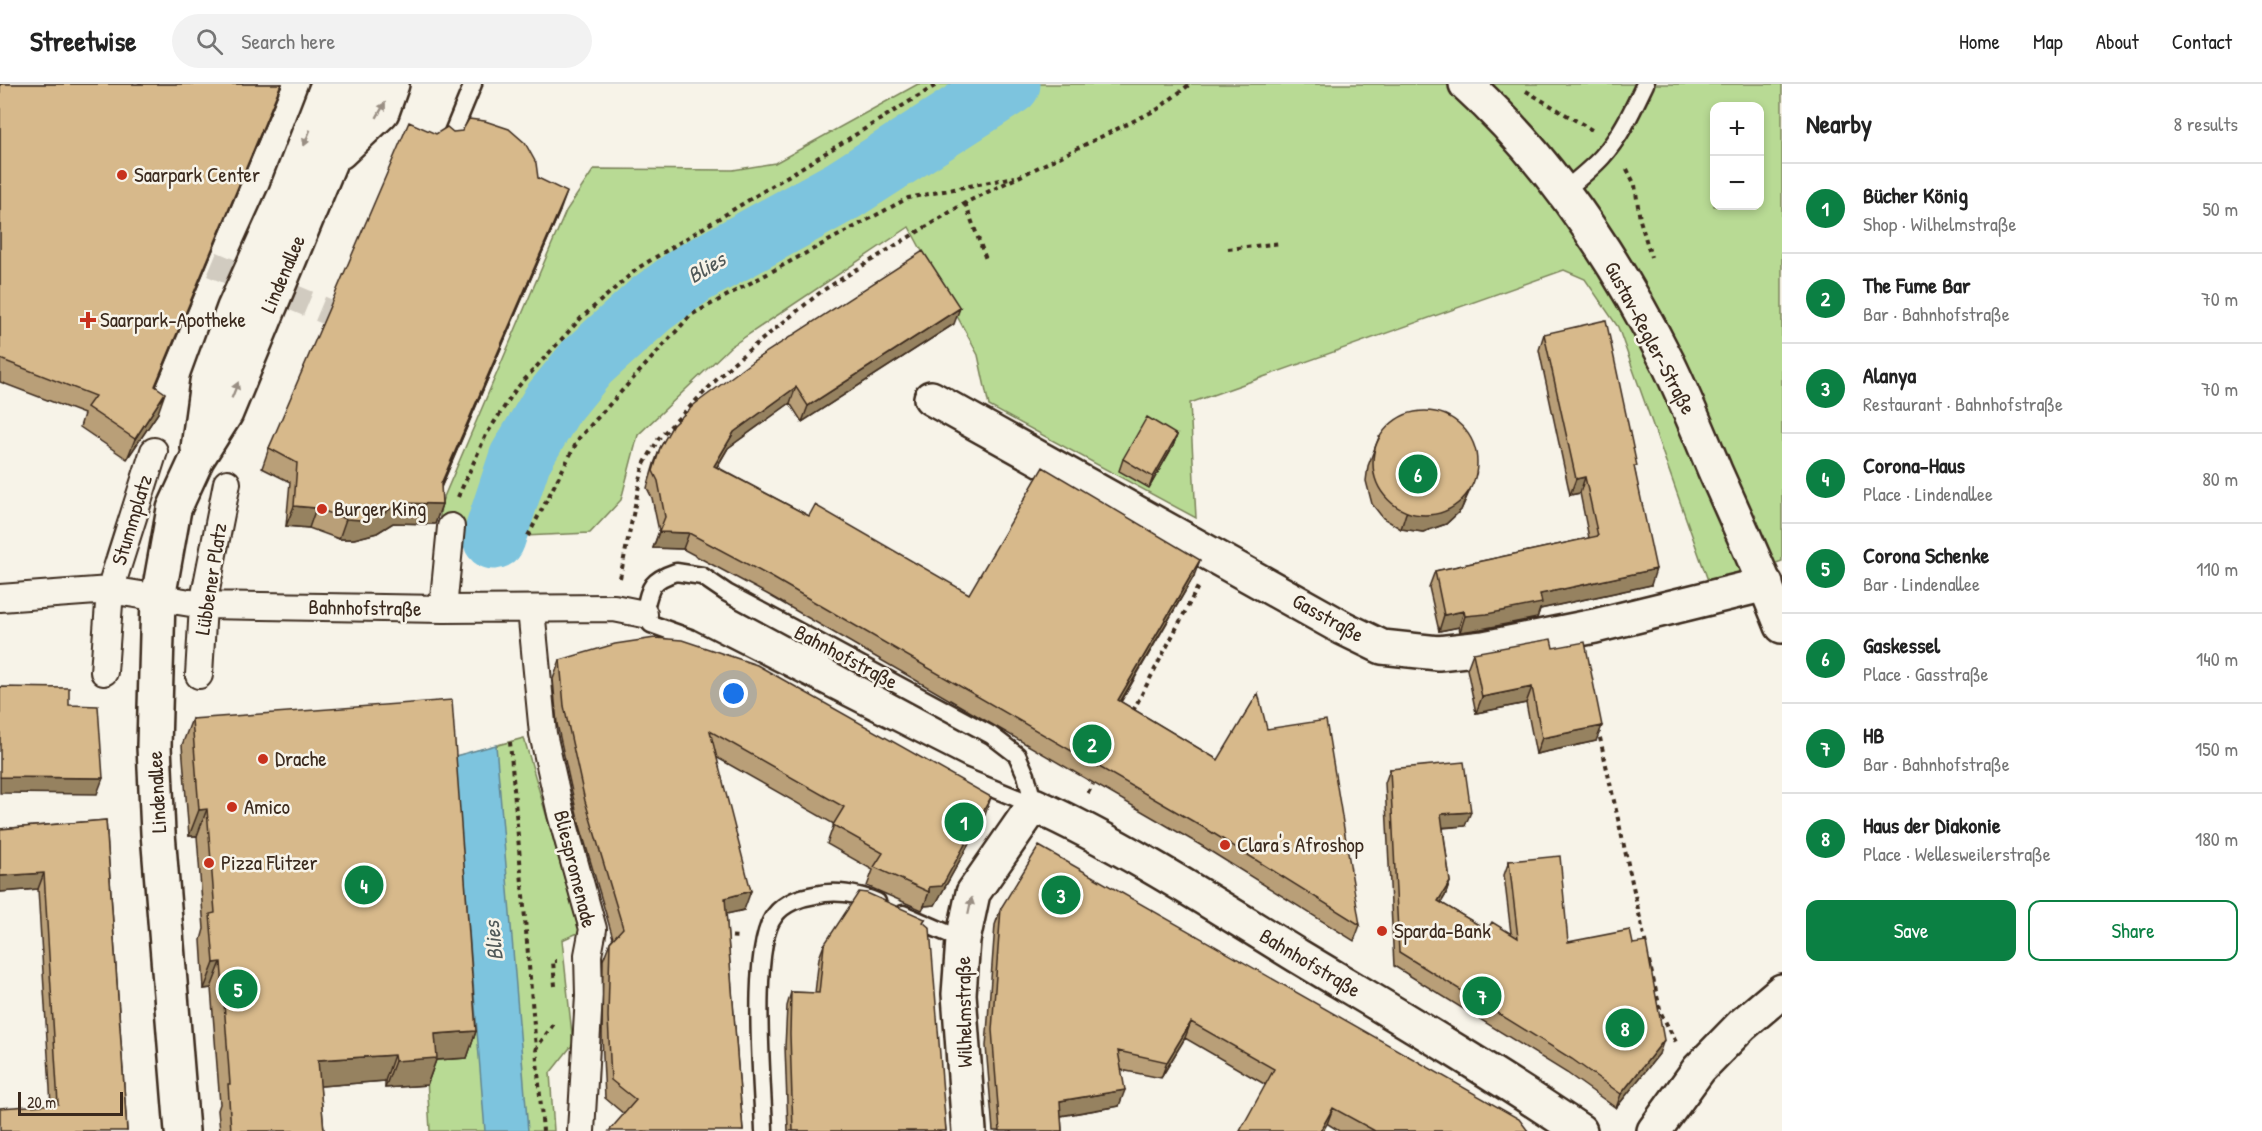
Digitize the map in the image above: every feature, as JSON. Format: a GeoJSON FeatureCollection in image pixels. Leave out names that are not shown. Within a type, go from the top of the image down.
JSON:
{"type":"FeatureCollection","features":[{"type":"Feature","properties":{"kind":"main road","name":"Lindenallee"},"geometry":{"type":"LineString","coordinates":[[197,459],[207,382],[234,308],[285,195],[328,84]]}},
{"type":"Feature","properties":{"kind":"main road","name":"Lindenallee"},"geometry":{"type":"LineString","coordinates":[[182,1131],[158,833],[154,746],[158,598],[174,509],[197,459],[226,413],[362,84]]}},
{"type":"Feature","properties":{"kind":"main road"},"geometry":{"type":"LineString","coordinates":[[332,159],[382,112],[392,84]]}},
{"type":"Feature","properties":{"kind":"main road","name":"Gustav-Regler-Straße"},"geometry":{"type":"LineString","coordinates":[[1466,84],[1498,114],[1564,191],[1623,281],[1667,362],[1766,584],[1782,626]]}},
{"type":"Feature","properties":{"kind":"main road","name":"Gasstraße"},"geometry":{"type":"LineString","coordinates":[[931,398],[1343,628],[1382,647],[1438,653],[1484,648],[1595,626],[1766,584]]}},
{"type":"Feature","properties":{"kind":"main road","name":"Wilhelmstraße"},"geometry":{"type":"LineString","coordinates":[[969,1131],[959,994],[963,940],[973,893],[1034,805]]}},
{"type":"Feature","properties":{"kind":"main road","name":"Bahnhofstraße"},"geometry":{"type":"LineString","coordinates":[[1034,805],[1073,823],[1190,889],[1521,1092],[1580,1131]]}},
{"type":"Feature","properties":{"kind":"main road"},"geometry":{"type":"LineString","coordinates":[[1654,1131],[1699,1069],[1742,1025],[1782,992]]}},
{"type":"Feature","properties":{"kind":"street","name":"Stummplatz"},"geometry":{"type":"LineString","coordinates":[[104,672],[110,590],[154,451]]}},
{"type":"Feature","properties":{"kind":"street","name":"Lübbener Platz"},"geometry":{"type":"LineString","coordinates":[[199,675],[203,605],[227,483]]}},
{"type":"Feature","properties":{"kind":"street"},"geometry":{"type":"LineString","coordinates":[[443,609],[451,526]]}},
{"type":"Feature","properties":{"kind":"street","name":"Stummplatz"},"geometry":{"type":"LineString","coordinates":[[0,598],[110,590],[158,598]]}},
{"type":"Feature","properties":{"kind":"street","name":"Bahnhofstraße"},"geometry":{"type":"LineString","coordinates":[[158,598],[203,605],[443,609],[614,608],[645,614]]}},
{"type":"Feature","properties":{"kind":"street","name":"Bliespromenade"},"geometry":{"type":"LineString","coordinates":[[531,609],[543,734],[561,814],[592,929],[588,955],[589,996],[581,1131]]}},
{"type":"Feature","properties":{"kind":"lane"},"geometry":{"type":"LineString","coordinates":[[449,142],[473,84]]}},
{"type":"Feature","properties":{"kind":"lane"},"geometry":{"type":"LineString","coordinates":[[1564,191],[1610,147],[1631,113],[1645,84]]}},
{"type":"Feature","properties":{"kind":"lane","name":"Bahnhofstraße"},"geometry":{"type":"LineString","coordinates":[[676,572],[702,576],[727,592],[991,735],[1017,755],[1026,775],[1034,805],[962,776],[690,638],[651,624],[645,614],[649,592],[658,578],[676,572]]}},
{"type":"Feature","properties":{"kind":"lane"},"geometry":{"type":"LineString","coordinates":[[764,1131],[759,986],[764,939],[775,915],[799,898],[829,892],[865,897],[963,940]]}},
{"type":"Feature","properties":{"kind":"path"},"geometry":{"type":"LineString","coordinates":[[460,493],[486,435],[516,388],[581,318],[638,268],[938,84]]}},
{"type":"Feature","properties":{"kind":"path"},"geometry":{"type":"LineString","coordinates":[[614,608],[643,466],[659,438],[733,363],[822,291],[965,203],[1158,109],[1190,84]]}},
{"type":"Feature","properties":{"kind":"path"},"geometry":{"type":"LineString","coordinates":[[528,536],[579,438],[691,315],[908,198],[1021,176]]}},
{"type":"Feature","properties":{"kind":"path"},"geometry":{"type":"LineString","coordinates":[[965,203],[987,262]]}},
{"type":"Feature","properties":{"kind":"path"},"geometry":{"type":"LineString","coordinates":[[1228,249],[1281,243]]}},
{"type":"Feature","properties":{"kind":"path"},"geometry":{"type":"LineString","coordinates":[[1131,713],[1215,555]]}},
{"type":"Feature","properties":{"kind":"path"},"geometry":{"type":"LineString","coordinates":[[1596,723],[1661,1013],[1679,1049],[1699,1069]]}},
{"type":"Feature","properties":{"kind":"path"},"geometry":{"type":"LineString","coordinates":[[510,742],[543,1131]]}},
{"type":"Feature","properties":{"kind":"path"},"geometry":{"type":"LineString","coordinates":[[721,936],[764,939]]}},
{"type":"Feature","properties":{"kind":"green space"},"geometry":{"type":"Polygon","coordinates":[[[918,84],[1782,84],[1782,561],[1710,586],[1618,327],[1585,279],[1564,270],[1190,403],[1196,518],[989,406],[978,355],[909,227],[730,347],[638,435],[621,500],[590,533],[438,540],[441,504],[566,211],[594,169],[733,170],[775,163],[918,84]]]}},
{"type":"Feature","properties":{"kind":"green space"},"geometry":{"type":"Polygon","coordinates":[[[524,738],[580,932],[562,940],[573,1044],[550,1073],[554,1131],[430,1131],[426,1060],[466,1058],[445,759],[524,738]]]}},
{"type":"Feature","properties":{"kind":"water"},"geometry":{"type":"Polygon","coordinates":[[[496,745],[528,1131],[485,1131],[455,756],[496,745]]]}},
{"type":"Feature","properties":{"kind":"building","name":"Saarpark Center"},"geometry":{"type":"Polygon","coordinates":[[[0,84],[281,84],[155,386],[165,393],[135,439],[87,407],[95,396],[0,359],[0,84]]]}},
{"type":"Feature","properties":{"kind":"building"},"geometry":{"type":"Polygon","coordinates":[[[469,119],[485,121],[509,129],[525,143],[536,163],[538,178],[567,192],[441,484],[442,504],[400,503],[384,513],[361,520],[346,519],[316,508],[294,506],[297,463],[269,448],[409,122],[436,134],[447,127],[453,132],[462,131],[469,119]]]}},
{"type":"Feature","properties":{"kind":"building"},"geometry":{"type":"Polygon","coordinates":[[[923,251],[960,308],[808,406],[796,387],[734,432],[714,466],[809,516],[815,505],[969,594],[1043,467],[1200,560],[1118,700],[1218,760],[1258,693],[1267,729],[1326,720],[1360,925],[1208,830],[773,578],[689,533],[659,532],[665,517],[658,481],[653,471],[660,448],[673,425],[695,404],[753,361],[923,251]]]}},
{"type":"Feature","properties":{"kind":"building"},"geometry":{"type":"Polygon","coordinates":[[[1606,320],[1656,569],[1540,594],[1542,603],[1487,614],[1465,616],[1464,611],[1444,615],[1435,571],[1598,536],[1585,477],[1576,479],[1544,334],[1606,320]]]}},
{"type":"Feature","properties":{"kind":"building"},"geometry":{"type":"Polygon","coordinates":[[[1425,411],[1445,415],[1462,426],[1473,443],[1477,463],[1473,483],[1462,500],[1445,511],[1425,515],[1405,511],[1388,500],[1377,483],[1373,463],[1377,443],[1388,426],[1405,415],[1425,411]]]}},
{"type":"Feature","properties":{"kind":"building"},"geometry":{"type":"Polygon","coordinates":[[[1147,417],[1177,435],[1153,477],[1123,459],[1147,417]]]}},
{"type":"Feature","properties":{"kind":"building"},"geometry":{"type":"Polygon","coordinates":[[[655,638],[682,640],[757,665],[991,797],[942,886],[929,887],[929,892],[874,867],[883,853],[833,825],[844,807],[710,731],[751,891],[725,898],[743,1131],[609,1131],[636,1100],[611,1080],[608,1017],[610,942],[623,928],[585,801],[564,706],[560,660],[615,644],[655,638]]]}},
{"type":"Feature","properties":{"kind":"building"},"geometry":{"type":"Polygon","coordinates":[[[1551,639],[1553,648],[1585,642],[1602,726],[1542,738],[1532,687],[1482,697],[1473,653],[1551,639]]]}},
{"type":"Feature","properties":{"kind":"building"},"geometry":{"type":"Polygon","coordinates":[[[0,687],[69,688],[69,705],[98,706],[103,778],[0,777],[0,687]]]}},
{"type":"Feature","properties":{"kind":"building"},"geometry":{"type":"Polygon","coordinates":[[[452,700],[476,1031],[435,1034],[437,1058],[395,1061],[394,1055],[318,1060],[324,1131],[231,1131],[221,962],[214,963],[210,914],[215,913],[207,809],[199,810],[192,719],[452,700]]]}},
{"type":"Feature","properties":{"kind":"building"},"geometry":{"type":"Polygon","coordinates":[[[1464,762],[1471,812],[1441,814],[1450,882],[1438,901],[1487,930],[1492,922],[1518,938],[1509,861],[1560,856],[1568,942],[1630,930],[1633,944],[1646,942],[1664,1040],[1621,1094],[1572,1059],[1399,952],[1390,769],[1464,762]]]}},
{"type":"Feature","properties":{"kind":"building"},"geometry":{"type":"Polygon","coordinates":[[[106,820],[127,1131],[0,1131],[0,1108],[58,1104],[44,873],[0,876],[0,829],[106,820]]]}},
{"type":"Feature","properties":{"kind":"building"},"geometry":{"type":"Polygon","coordinates":[[[1039,846],[1519,1119],[1528,1131],[1375,1131],[1333,1108],[1320,1131],[1240,1131],[1274,1069],[1191,1022],[1167,1062],[1118,1051],[1125,1090],[1060,1101],[1062,1131],[1000,1131],[992,1030],[1001,908],[1039,846]]]}},
{"type":"Feature","properties":{"kind":"building"},"geometry":{"type":"Polygon","coordinates":[[[859,892],[867,893],[925,919],[923,922],[930,928],[946,1131],[793,1131],[791,992],[819,993],[824,945],[859,892]]]}},
{"type":"Feature","properties":{"kind":"waterway","name":"Blies"},"geometry":{"type":"LineString","coordinates":[[494,538],[520,459],[552,405],[587,362],[651,304],[692,274],[844,190],[1009,84]]}},
{"type":"Feature","properties":{"kind":"tunnel"},"geometry":{"type":"LineString","coordinates":[[176,249],[328,312]]}},
{"type":"Feature","properties":{"kind":"place","name":"Saarpark Center"},"geometry":{"type":"Point","coordinates":[122,175]}},
{"type":"Feature","properties":{"kind":"place","name":"Saarpark-Apotheke"},"geometry":{"type":"Point","coordinates":[88,320]}},
{"type":"Feature","properties":{"kind":"place","name":"Gaskessel"},"geometry":{"type":"Point","coordinates":[1418,474]}},
{"type":"Feature","properties":{"kind":"place","name":"Burger King"},"geometry":{"type":"Point","coordinates":[322,509]}},
{"type":"Feature","properties":{"kind":"place","name":"The Fume Bar"},"geometry":{"type":"Point","coordinates":[1092,744]}},
{"type":"Feature","properties":{"kind":"place","name":"Drache"},"geometry":{"type":"Point","coordinates":[263,759]}},
{"type":"Feature","properties":{"kind":"place","name":"Amico"},"geometry":{"type":"Point","coordinates":[232,807]}},
{"type":"Feature","properties":{"kind":"place","name":"Bücher König"},"geometry":{"type":"Point","coordinates":[964,822]}},
{"type":"Feature","properties":{"kind":"place","name":"Clara's Afroshop"},"geometry":{"type":"Point","coordinates":[1225,845]}},
{"type":"Feature","properties":{"kind":"place","name":"Pizza Flitzer"},"geometry":{"type":"Point","coordinates":[209,863]}},
{"type":"Feature","properties":{"kind":"place","name":"Corona-Haus"},"geometry":{"type":"Point","coordinates":[364,885]}},
{"type":"Feature","properties":{"kind":"place","name":"Alanya"},"geometry":{"type":"Point","coordinates":[1061,895]}},
{"type":"Feature","properties":{"kind":"place","name":"Sparda-Bank"},"geometry":{"type":"Point","coordinates":[1382,931]}},
{"type":"Feature","properties":{"kind":"place","name":"Corona Schenke"},"geometry":{"type":"Point","coordinates":[238,989]}},
{"type":"Feature","properties":{"kind":"place","name":"HB"},"geometry":{"type":"Point","coordinates":[1482,996]}},
{"type":"Feature","properties":{"kind":"place","name":"Haus der Diakonie"},"geometry":{"type":"Point","coordinates":[1625,1028]}}]}
